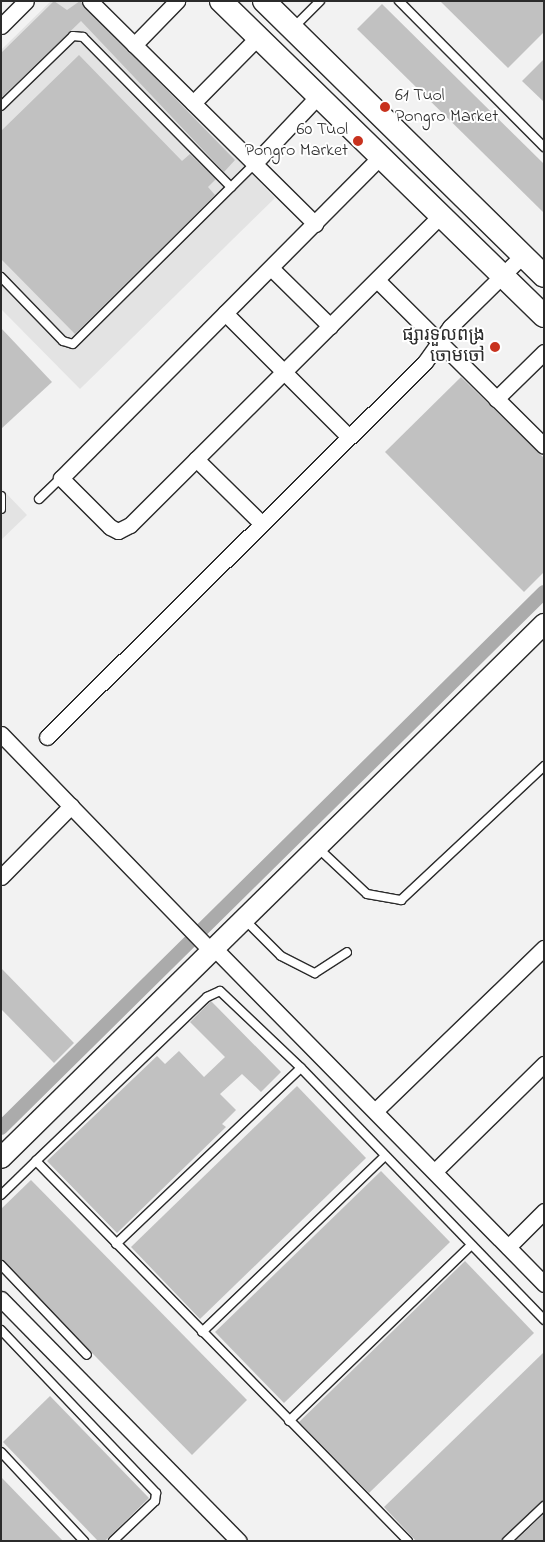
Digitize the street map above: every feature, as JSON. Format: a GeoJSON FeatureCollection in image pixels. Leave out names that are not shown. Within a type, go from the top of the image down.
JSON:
{"type":"FeatureCollection","features":[{"type":"Feature","properties":{"kind":"main road"},"geometry":{"type":"LineString","coordinates":[[222,1],[544,316]]}},
{"type":"Feature","properties":{"kind":"main road"},"geometry":{"type":"LineString","coordinates":[[264,1],[544,276]]}},
{"type":"Feature","properties":{"kind":"street"},"geometry":{"type":"LineString","coordinates":[[1,26],[26,1]]}},
{"type":"Feature","properties":{"kind":"street"},"geometry":{"type":"LineString","coordinates":[[90,1],[315,224]]}},
{"type":"Feature","properties":{"kind":"street"},"geometry":{"type":"LineString","coordinates":[[134,45],[177,1]]}},
{"type":"Feature","properties":{"kind":"street"},"geometry":{"type":"LineString","coordinates":[[193,103],[258,37]]}},
{"type":"Feature","properties":{"kind":"street"},"geometry":{"type":"LineString","coordinates":[[254,164],[318,96]]}},
{"type":"Feature","properties":{"kind":"street"},"geometry":{"type":"LineString","coordinates":[[380,157],[61,478],[118,531],[130,526],[440,215]]}},
{"type":"Feature","properties":{"kind":"street"},"geometry":{"type":"LineString","coordinates":[[47,737],[348,436],[522,256]]}},
{"type":"Feature","properties":{"kind":"street"},"geometry":{"type":"LineString","coordinates":[[271,268],[330,326]]}},
{"type":"Feature","properties":{"kind":"street"},"geometry":{"type":"LineString","coordinates":[[376,280],[544,446]]}},
{"type":"Feature","properties":{"kind":"street"},"geometry":{"type":"LineString","coordinates":[[225,313],[348,436]]}},
{"type":"Feature","properties":{"kind":"street"},"geometry":{"type":"LineString","coordinates":[[496,399],[544,352]]}},
{"type":"Feature","properties":{"kind":"street"},"geometry":{"type":"LineString","coordinates":[[196,459],[260,522]]}},
{"type":"Feature","properties":{"kind":"street"},"geometry":{"type":"LineString","coordinates":[[1,1158],[206,945],[244,919],[544,624]]}},
{"type":"Feature","properties":{"kind":"street"},"geometry":{"type":"LineString","coordinates":[[3,741],[71,806],[206,945],[435,1171],[544,1284]]}},
{"type":"Feature","properties":{"kind":"street"},"geometry":{"type":"LineString","coordinates":[[1,877],[71,806]]}},
{"type":"Feature","properties":{"kind":"street"},"geometry":{"type":"LineString","coordinates":[[375,1111],[541,955]]}},
{"type":"Feature","properties":{"kind":"street"},"geometry":{"type":"LineString","coordinates":[[435,1171],[544,1064]]}},
{"type":"Feature","properties":{"kind":"street"},"geometry":{"type":"LineString","coordinates":[[508,1247],[544,1211]]}},
{"type":"Feature","properties":{"kind":"street"},"geometry":{"type":"LineString","coordinates":[[1,1300],[239,1541]]}},
{"type":"Feature","properties":{"kind":"lane"},"geometry":{"type":"LineString","coordinates":[[292,29],[320,1]]}},
{"type":"Feature","properties":{"kind":"lane"},"geometry":{"type":"LineString","coordinates":[[399,1],[544,147]]}},
{"type":"Feature","properties":{"kind":"lane"},"geometry":{"type":"LineString","coordinates":[[1,106],[74,36],[83,37],[231,187]]}},
{"type":"Feature","properties":{"kind":"lane"},"geometry":{"type":"LineString","coordinates":[[1,276],[63,341],[73,344],[254,164]]}},
{"type":"Feature","properties":{"kind":"lane"},"geometry":{"type":"LineString","coordinates":[[39,499],[61,478]]}},
{"type":"Feature","properties":{"kind":"lane"},"geometry":{"type":"LineString","coordinates":[[1,496],[1,509]]}},
{"type":"Feature","properties":{"kind":"lane"},"geometry":{"type":"LineString","coordinates":[[317,847],[367,894],[401,900],[544,766]]}},
{"type":"Feature","properties":{"kind":"lane"},"geometry":{"type":"LineString","coordinates":[[244,919],[281,956],[315,973],[347,952]]}},
{"type":"Feature","properties":{"kind":"lane"},"geometry":{"type":"LineString","coordinates":[[1,1195],[206,997],[220,991],[301,1068],[544,1320]]}},
{"type":"Feature","properties":{"kind":"lane"},"geometry":{"type":"LineString","coordinates":[[116,1244],[301,1068]]}},
{"type":"Feature","properties":{"kind":"lane"},"geometry":{"type":"LineString","coordinates":[[202,1332],[385,1156]]}},
{"type":"Feature","properties":{"kind":"lane"},"geometry":{"type":"LineString","coordinates":[[36,1162],[408,1541]]}},
{"type":"Feature","properties":{"kind":"lane"},"geometry":{"type":"LineString","coordinates":[[290,1421],[471,1244]]}},
{"type":"Feature","properties":{"kind":"lane"},"geometry":{"type":"LineString","coordinates":[[1,1265],[87,1355]]}},
{"type":"Feature","properties":{"kind":"lane"},"geometry":{"type":"LineString","coordinates":[[1,1330],[156,1493],[155,1500],[113,1541]]}},
{"type":"Feature","properties":{"kind":"lane"},"geometry":{"type":"LineString","coordinates":[[1,1452],[84,1541]]}},
{"type":"Feature","properties":{"kind":"lane"},"geometry":{"type":"LineString","coordinates":[[507,1541],[544,1506]]}},
{"type":"Feature","properties":{"kind":"shaded area"},"geometry":{"type":"Polygon","coordinates":[[[51,1],[83,1],[275,198],[80,389],[1,309],[1,50],[51,1]]]}},
{"type":"Feature","properties":{"kind":"shaded area"},"geometry":{"type":"Polygon","coordinates":[[[1,488],[27,515],[1,540],[1,488]]]}},
{"type":"Feature","properties":{"kind":"building"},"geometry":{"type":"Polygon","coordinates":[[[54,1],[67,10],[80,1],[235,160],[224,172],[81,21],[1,98],[1,53],[54,1]]]}},
{"type":"Feature","properties":{"kind":"building"},"geometry":{"type":"Polygon","coordinates":[[[440,1],[544,1],[544,32],[508,68],[440,1]]]}},
{"type":"Feature","properties":{"kind":"building"},"geometry":{"type":"Polygon","coordinates":[[[382,4],[544,164],[544,213],[357,29],[382,4]]]}},
{"type":"Feature","properties":{"kind":"building"},"geometry":{"type":"Polygon","coordinates":[[[79,55],[182,161],[190,154],[216,179],[208,187],[215,195],[75,334],[1,259],[1,131],[79,55]]]}},
{"type":"Feature","properties":{"kind":"building"},"geometry":{"type":"Polygon","coordinates":[[[544,59],[544,102],[522,81],[544,59]]]}},
{"type":"Feature","properties":{"kind":"building"},"geometry":{"type":"Polygon","coordinates":[[[1,328],[52,382],[1,429],[1,328]]]}},
{"type":"Feature","properties":{"kind":"building"},"geometry":{"type":"Polygon","coordinates":[[[461,377],[544,458],[544,572],[524,592],[385,452],[461,377]]]}},
{"type":"Feature","properties":{"kind":"building"},"geometry":{"type":"Polygon","coordinates":[[[1,968],[74,1043],[54,1063],[1,1009],[1,968]]]}},
{"type":"Feature","properties":{"kind":"building"},"geometry":{"type":"Polygon","coordinates":[[[211,1001],[281,1072],[261,1092],[242,1074],[220,1094],[236,1110],[222,1124],[226,1127],[117,1233],[47,1161],[157,1056],[165,1064],[179,1051],[204,1077],[225,1057],[190,1022],[211,1001]]]}},
{"type":"Feature","properties":{"kind":"building"},"geometry":{"type":"Polygon","coordinates":[[[297,1086],[366,1158],[200,1319],[131,1247],[297,1086]]]}},
{"type":"Feature","properties":{"kind":"building"},"geometry":{"type":"Polygon","coordinates":[[[381,1171],[450,1242],[284,1403],[215,1332],[381,1171]]]}},
{"type":"Feature","properties":{"kind":"building"},"geometry":{"type":"Polygon","coordinates":[[[31,1180],[247,1400],[192,1455],[1,1260],[1,1209],[31,1180]]]}},
{"type":"Feature","properties":{"kind":"building"},"geometry":{"type":"Polygon","coordinates":[[[465,1261],[534,1333],[369,1493],[299,1422],[465,1261]]]}},
{"type":"Feature","properties":{"kind":"building"},"geometry":{"type":"Polygon","coordinates":[[[544,1352],[544,1500],[502,1541],[416,1541],[384,1507],[544,1352]]]}},
{"type":"Feature","properties":{"kind":"building"},"geometry":{"type":"Polygon","coordinates":[[[50,1396],[149,1498],[105,1541],[98,1541],[3,1442],[50,1396]]]}},
{"type":"Feature","properties":{"kind":"building"},"geometry":{"type":"Polygon","coordinates":[[[1,1477],[63,1541],[1,1541],[1,1477]]]}},
{"type":"Feature","properties":{"kind":"building"},"geometry":{"type":"Polygon","coordinates":[[[544,1514],[544,1541],[515,1541],[544,1514]]]}},
{"type":"Feature","properties":{"kind":"waterway"},"geometry":{"type":"LineString","coordinates":[[1,1128],[544,592]]}},
{"type":"Feature","properties":{"kind":"place","name":"61 Tuol Pongro Market"},"geometry":{"type":"Point","coordinates":[385,107]}},
{"type":"Feature","properties":{"kind":"place","name":"60 Tuol Pongro Market"},"geometry":{"type":"Point","coordinates":[358,141]}},
{"type":"Feature","properties":{"kind":"place","name":"ផ្សារទួលពង្រ ចោមចៅ"},"geometry":{"type":"Point","coordinates":[495,347]}}]}
